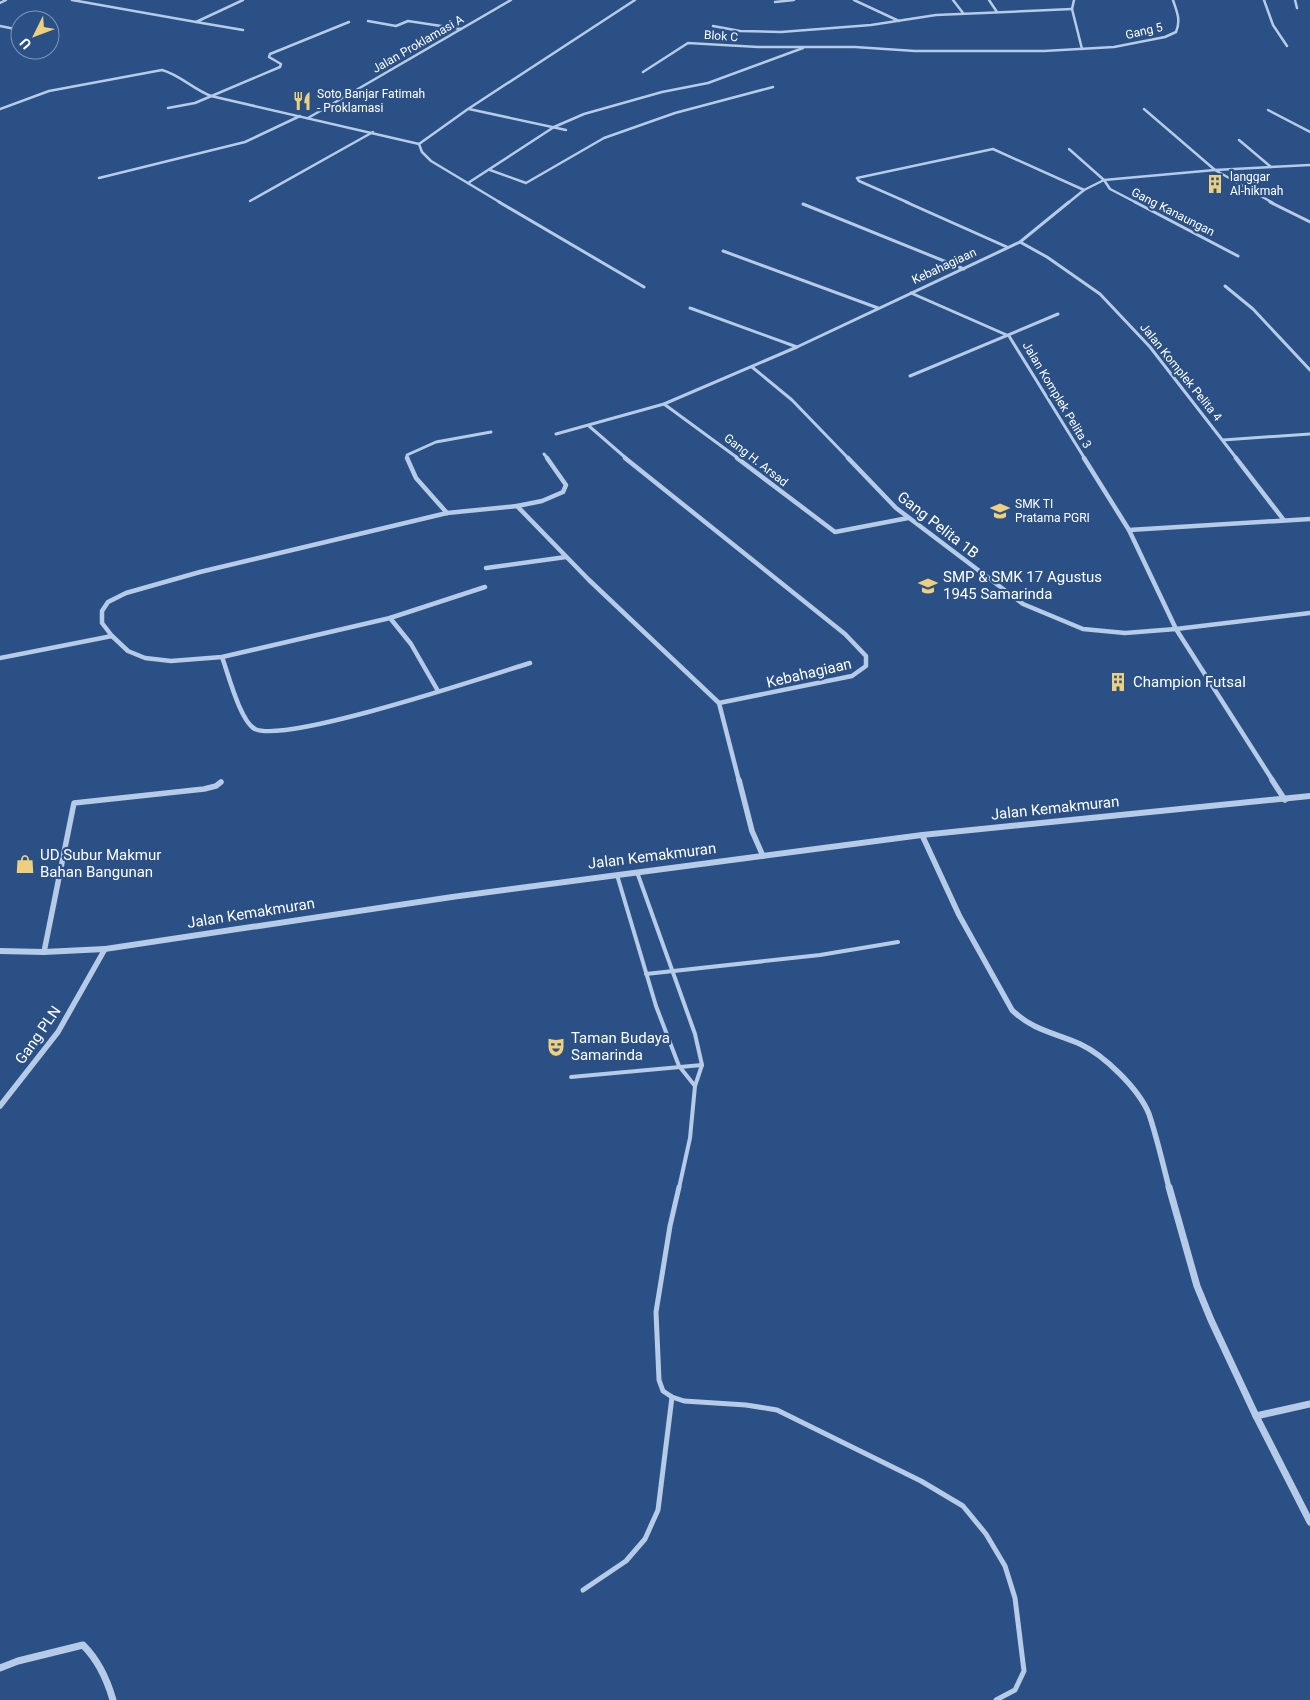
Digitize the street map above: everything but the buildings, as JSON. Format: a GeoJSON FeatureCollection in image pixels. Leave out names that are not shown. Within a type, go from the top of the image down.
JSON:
{"type":"FeatureCollection","features":[{"type":"Feature","properties":{"kind":"street"},"geometry":{"type":"LineString","coordinates":[[0,3],[6,0]]}},
{"type":"Feature","properties":{"kind":"street"},"geometry":{"type":"LineString","coordinates":[[72,0],[243,30]]}},
{"type":"Feature","properties":{"kind":"street"},"geometry":{"type":"LineString","coordinates":[[198,22],[243,0]]}},
{"type":"Feature","properties":{"kind":"street","name":"Jalan Proklamasi A"},"geometry":{"type":"LineString","coordinates":[[307,118],[511,0]]}},
{"type":"Feature","properties":{"kind":"street"},"geometry":{"type":"LineString","coordinates":[[419,144],[468,109],[635,0]]}},
{"type":"Feature","properties":{"kind":"street"},"geometry":{"type":"LineString","coordinates":[[775,2],[794,0]]}},
{"type":"Feature","properties":{"kind":"street"},"geometry":{"type":"LineString","coordinates":[[854,0],[900,22]]}},
{"type":"Feature","properties":{"kind":"street"},"geometry":{"type":"LineString","coordinates":[[952,0],[963,13]]}},
{"type":"Feature","properties":{"kind":"street"},"geometry":{"type":"LineString","coordinates":[[989,0],[997,12]]}},
{"type":"Feature","properties":{"kind":"street"},"geometry":{"type":"LineString","coordinates":[[1074,0],[1072,9],[1082,49]]}},
{"type":"Feature","properties":{"kind":"street","name":"Gang 5"},"geometry":{"type":"LineString","coordinates":[[807,47],[855,46],[915,51],[1044,51],[1143,42],[1176,32],[1180,25],[1173,0]]}},
{"type":"Feature","properties":{"kind":"street"},"geometry":{"type":"LineString","coordinates":[[1264,0],[1273,25],[1287,46]]}},
{"type":"Feature","properties":{"kind":"street"},"geometry":{"type":"LineString","coordinates":[[1295,0],[1297,8]]}},
{"type":"Feature","properties":{"kind":"street"},"geometry":{"type":"LineString","coordinates":[[713,26],[740,31],[781,32],[900,22],[936,14],[1072,9]]}},
{"type":"Feature","properties":{"kind":"street"},"geometry":{"type":"LineString","coordinates":[[368,21],[396,26],[408,21],[462,30]]}},
{"type":"Feature","properties":{"kind":"street"},"geometry":{"type":"LineString","coordinates":[[168,108],[195,103],[281,66],[269,57],[270,54],[349,22]]}},
{"type":"Feature","properties":{"kind":"street","name":"Blok C"},"geometry":{"type":"LineString","coordinates":[[643,72],[688,42],[742,46],[807,47]]}},
{"type":"Feature","properties":{"kind":"street"},"geometry":{"type":"LineString","coordinates":[[468,183],[554,127],[584,114],[662,92],[715,80],[807,47]]}},
{"type":"Feature","properties":{"kind":"street"},"geometry":{"type":"LineString","coordinates":[[0,109],[49,91],[155,71],[168,71],[196,91],[211,96],[419,144]]}},
{"type":"Feature","properties":{"kind":"street"},"geometry":{"type":"LineString","coordinates":[[490,170],[527,183],[604,138],[674,113],[772,87]]}},
{"type":"Feature","properties":{"kind":"street"},"geometry":{"type":"LineString","coordinates":[[468,109],[566,130]]}},
{"type":"Feature","properties":{"kind":"street"},"geometry":{"type":"LineString","coordinates":[[1144,109],[1215,170],[1262,198],[1310,222]]}},
{"type":"Feature","properties":{"kind":"street"},"geometry":{"type":"LineString","coordinates":[[1268,110],[1310,132]]}},
{"type":"Feature","properties":{"kind":"street"},"geometry":{"type":"LineString","coordinates":[[99,178],[246,142],[261,137],[300,116]]}},
{"type":"Feature","properties":{"kind":"street"},"geometry":{"type":"LineString","coordinates":[[250,201],[373,132]]}},
{"type":"Feature","properties":{"kind":"street"},"geometry":{"type":"LineString","coordinates":[[1239,140],[1271,168]]}},
{"type":"Feature","properties":{"kind":"street"},"geometry":{"type":"LineString","coordinates":[[419,144],[421,151],[427,158],[442,169],[644,288]]}},
{"type":"Feature","properties":{"kind":"street"},"geometry":{"type":"LineString","coordinates":[[1007,247],[859,181],[857,178],[993,149],[1084,190]]}},
{"type":"Feature","properties":{"kind":"street","name":"Gang Kanaungan"},"geometry":{"type":"LineString","coordinates":[[1069,149],[1104,180],[1110,189],[1238,256]]}},
{"type":"Feature","properties":{"kind":"street","name":"Kebahagiaan"},"geometry":{"type":"LineString","coordinates":[[556,434],[664,404],[797,347],[1020,242],[1084,190],[1104,180],[1215,170],[1310,165]]}},
{"type":"Feature","properties":{"kind":"street"},"geometry":{"type":"LineString","coordinates":[[1301,166],[1310,171]]}},
{"type":"Feature","properties":{"kind":"street"},"geometry":{"type":"LineString","coordinates":[[803,204],[964,269]]}},
{"type":"Feature","properties":{"kind":"street","name":"Jalan Komplek Pelita 4"},"geometry":{"type":"LineString","coordinates":[[1020,242],[1047,257],[1100,294],[1150,347],[1282,519]]}},
{"type":"Feature","properties":{"kind":"street"},"geometry":{"type":"LineString","coordinates":[[723,251],[878,308]]}},
{"type":"Feature","properties":{"kind":"street"},"geometry":{"type":"LineString","coordinates":[[1225,286],[1253,309],[1310,370]]}},
{"type":"Feature","properties":{"kind":"street","name":"Jalan Komplek Pelita 3"},"geometry":{"type":"LineString","coordinates":[[911,293],[1009,336],[1129,530],[1176,629],[1285,800]]}},
{"type":"Feature","properties":{"kind":"street"},"geometry":{"type":"LineString","coordinates":[[690,308],[797,347]]}},
{"type":"Feature","properties":{"kind":"street"},"geometry":{"type":"LineString","coordinates":[[910,376],[1058,314]]}},
{"type":"Feature","properties":{"kind":"street","name":"Gang Pelita 1B"},"geometry":{"type":"LineString","coordinates":[[752,367],[792,400],[896,508],[1023,604],[1031,608],[1083,629],[1125,633],[1176,629],[1310,613]]}},
{"type":"Feature","properties":{"kind":"street","name":"Gang H. Arsad"},"geometry":{"type":"LineString","coordinates":[[664,404],[706,433],[788,498],[835,532],[908,518]]}},
{"type":"Feature","properties":{"kind":"street","name":"Kebahagiaan"},"geometry":{"type":"LineString","coordinates":[[589,426],[638,469],[845,634],[864,652],[867,659],[863,672],[852,676],[719,703]]}},
{"type":"Feature","properties":{"kind":"street"},"geometry":{"type":"LineString","coordinates":[[447,513],[418,480],[406,463],[407,455],[414,450],[434,444],[491,432]]}},
{"type":"Feature","properties":{"kind":"street"},"geometry":{"type":"LineString","coordinates":[[1223,440],[1310,434]]}},
{"type":"Feature","properties":{"kind":"street"},"geometry":{"type":"LineString","coordinates":[[485,587],[390,618],[222,657],[171,661],[145,658],[128,651],[112,636],[102,623],[102,611],[108,602],[126,593],[200,572],[447,513],[517,506],[542,501],[563,492],[566,485],[544,454]]}},
{"type":"Feature","properties":{"kind":"street"},"geometry":{"type":"LineString","coordinates":[[517,506],[566,556],[719,703],[752,831],[763,856]]}},
{"type":"Feature","properties":{"kind":"street"},"geometry":{"type":"LineString","coordinates":[[1129,530],[1282,519],[1310,519]]}},
{"type":"Feature","properties":{"kind":"street"},"geometry":{"type":"LineString","coordinates":[[486,568],[566,556]]}},
{"type":"Feature","properties":{"kind":"street"},"geometry":{"type":"LineString","coordinates":[[390,618],[411,644],[438,691]]}},
{"type":"Feature","properties":{"kind":"street"},"geometry":{"type":"LineString","coordinates":[[0,658],[112,636]]}},
{"type":"Feature","properties":{"kind":"street"},"geometry":{"type":"LineString","coordinates":[[222,657],[246,720],[254,728],[264,732],[288,730],[326,722],[530,663]]}},
{"type":"Feature","properties":{"kind":"street"},"geometry":{"type":"LineString","coordinates":[[44,952],[74,803],[204,790],[221,782]]}},
{"type":"Feature","properties":{"kind":"street","name":"Jalan Kemakmuran"},"geometry":{"type":"LineString","coordinates":[[0,950],[44,952],[105,949],[452,897],[922,835],[1310,796]]}},
{"type":"Feature","properties":{"kind":"street"},"geometry":{"type":"LineString","coordinates":[[922,835],[959,915],[1012,1010],[1021,1020],[1035,1030],[1080,1044],[1106,1060],[1136,1094],[1148,1112],[1197,1286],[1256,1416],[1310,1522]]}},
{"type":"Feature","properties":{"kind":"street","name":"Gang PLN"},"geometry":{"type":"LineString","coordinates":[[0,1106],[58,1032],[105,949]]}},
{"type":"Feature","properties":{"kind":"street"},"geometry":{"type":"LineString","coordinates":[[1256,1416],[1310,1404]]}},
{"type":"Feature","properties":{"kind":"street"},"geometry":{"type":"LineString","coordinates":[[0,1668],[18,1661],[83,1645],[100,1664],[113,1700]]}},
{"type":"Feature","properties":{"kind":"lane"},"geometry":{"type":"LineString","coordinates":[[637,872],[674,970],[695,1034],[702,1065],[695,1086],[690,1138],[670,1226],[656,1312],[659,1380],[663,1391],[672,1397],[684,1401],[746,1404],[777,1410],[921,1481],[963,1506],[986,1534],[1005,1566],[1015,1598],[1024,1671],[1015,1690],[996,1700]]}},
{"type":"Feature","properties":{"kind":"lane"},"geometry":{"type":"LineString","coordinates":[[617,875],[656,1006],[679,1066],[695,1086]]}},
{"type":"Feature","properties":{"kind":"lane"},"geometry":{"type":"LineString","coordinates":[[646,974],[820,955],[898,942]]}},
{"type":"Feature","properties":{"kind":"lane"},"geometry":{"type":"LineString","coordinates":[[571,1076],[702,1065]]}},
{"type":"Feature","properties":{"kind":"lane"},"geometry":{"type":"LineString","coordinates":[[583,1590],[626,1561],[645,1539],[658,1510],[672,1397]]}},
{"type":"Feature","properties":{"kind":"place","name":"Soto Banjar Fatimah - Proklamasi"},"geometry":{"type":"Point","coordinates":[302,101]}},
{"type":"Feature","properties":{"kind":"place","name":"langgar Al-hikmah"},"geometry":{"type":"Point","coordinates":[1215,184]}},
{"type":"Feature","properties":{"kind":"place","name":"SMK TI Pratama PGRI"},"geometry":{"type":"Point","coordinates":[1000,511]}},
{"type":"Feature","properties":{"kind":"place","name":"SMP & SMK 17 Agustus 1945 Samarinda"},"geometry":{"type":"Point","coordinates":[928,586]}},
{"type":"Feature","properties":{"kind":"place","name":"Champion Futsal"},"geometry":{"type":"Point","coordinates":[1118,682]}},
{"type":"Feature","properties":{"kind":"place","name":"UD Subur Makmur Bahan Bangunan"},"geometry":{"type":"Point","coordinates":[25,864]}},
{"type":"Feature","properties":{"kind":"place","name":"Taman Budaya Samarinda"},"geometry":{"type":"Point","coordinates":[556,1047]}}]}
